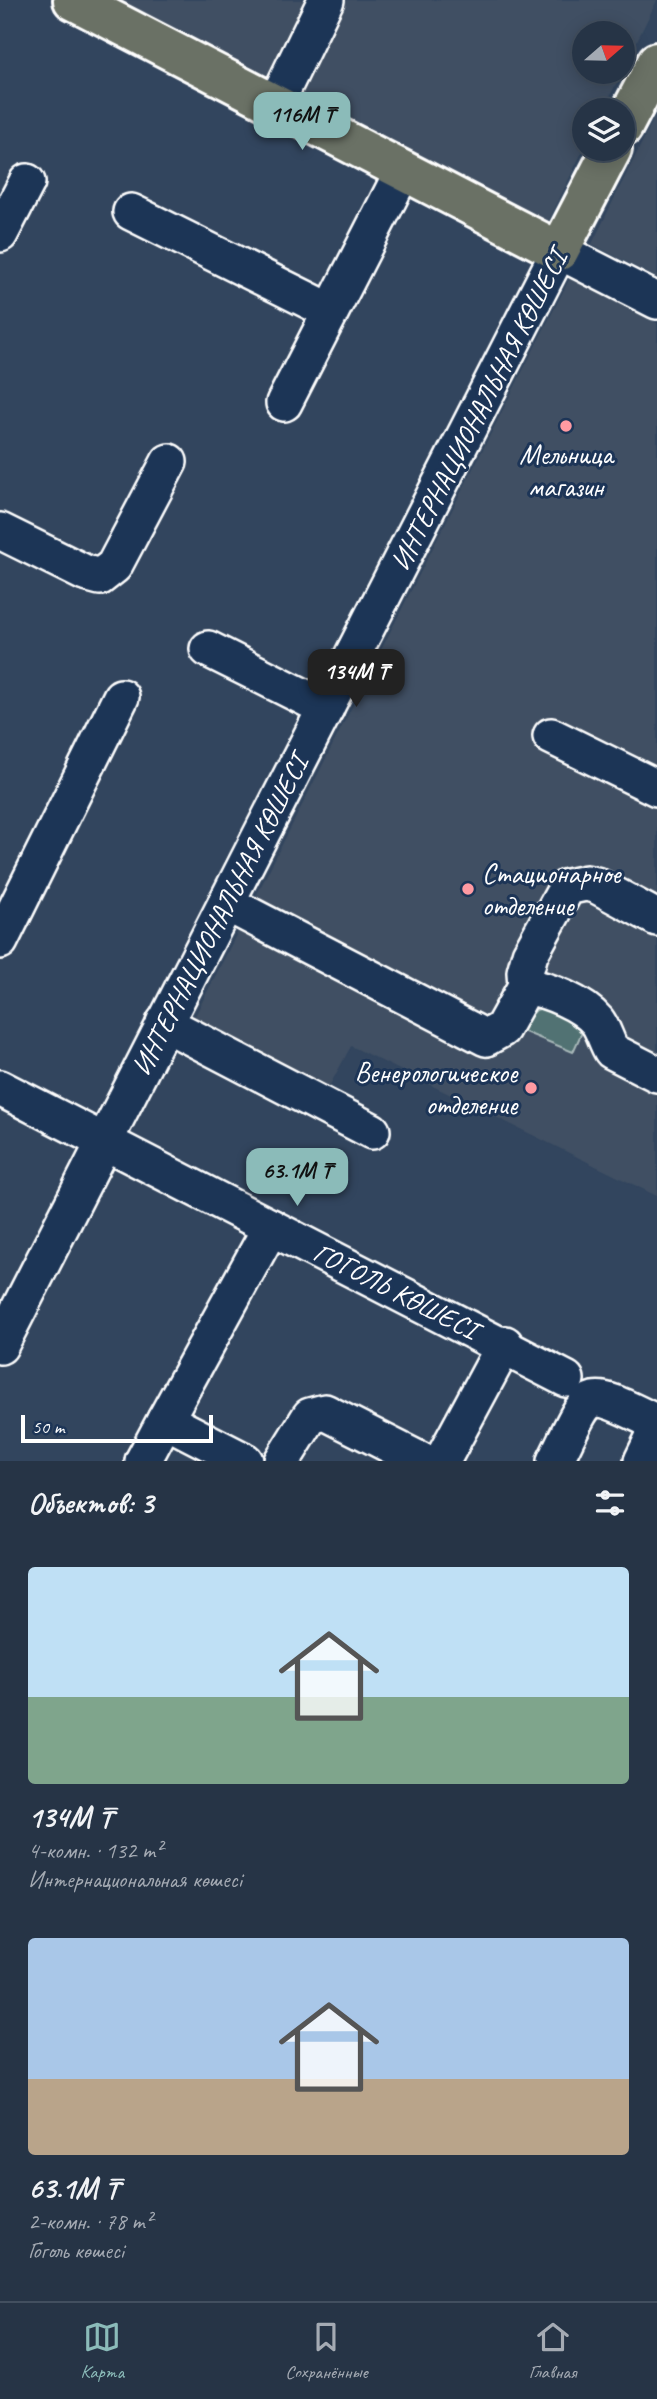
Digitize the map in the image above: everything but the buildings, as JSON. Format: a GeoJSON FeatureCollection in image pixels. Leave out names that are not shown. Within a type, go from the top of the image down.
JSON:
{"type":"FeatureCollection","features":[{"type":"Feature","properties":{"kind":"main road"},"geometry":{"type":"LineString","coordinates":[[73,0],[559,251]]}},
{"type":"Feature","properties":{"kind":"main road"},"geometry":{"type":"LineString","coordinates":[[635,105],[657,62]]}},
{"type":"Feature","properties":{"kind":"main road","name":"ИНТЕРНАЦИОНАЛЬНАЯ КӨШЕСІ"},"geometry":{"type":"LineString","coordinates":[[559,251],[606,161]]}},
{"type":"Feature","properties":{"kind":"street"},"geometry":{"type":"LineString","coordinates":[[275,105],[326,0]]}},
{"type":"Feature","properties":{"kind":"street"},"geometry":{"type":"LineString","coordinates":[[284,403],[403,171]]}},
{"type":"Feature","properties":{"kind":"street"},"geometry":{"type":"LineString","coordinates":[[0,234],[27,182]]}},
{"type":"Feature","properties":{"kind":"street"},"geometry":{"type":"LineString","coordinates":[[131,212],[330,312]]}},
{"type":"Feature","properties":{"kind":"street"},"geometry":{"type":"LineString","coordinates":[[559,251],[657,301]]}},
{"type":"Feature","properties":{"kind":"street","name":"ИНТЕРНАЦИОНАЛЬНАЯ КӨШЕСІ"},"geometry":{"type":"LineString","coordinates":[[0,1346],[102,1141],[559,251]]}},
{"type":"Feature","properties":{"kind":"street"},"geometry":{"type":"LineString","coordinates":[[0,531],[85,573],[100,577],[114,566],[169,462]]}},
{"type":"Feature","properties":{"kind":"street"},"geometry":{"type":"LineString","coordinates":[[208,649],[326,708]]}},
{"type":"Feature","properties":{"kind":"street"},"geometry":{"type":"LineString","coordinates":[[0,939],[121,697]]}},
{"type":"Feature","properties":{"kind":"street"},"geometry":{"type":"LineString","coordinates":[[551,736],[657,788]]}},
{"type":"Feature","properties":{"kind":"street"},"geometry":{"type":"LineString","coordinates":[[226,903],[480,1038],[491,1037],[502,1030],[526,986],[525,972],[530,954],[567,887],[586,883],[596,886],[657,918]]}},
{"type":"Feature","properties":{"kind":"street"},"geometry":{"type":"LineString","coordinates":[[526,986],[549,992],[589,1013],[604,1032],[612,1051],[657,1074]]}},
{"type":"Feature","properties":{"kind":"street"},"geometry":{"type":"LineString","coordinates":[[164,1023],[372,1131]]}},
{"type":"Feature","properties":{"kind":"street","name":"ГОГОЛЬ КӨШЕСІ"},"geometry":{"type":"LineString","coordinates":[[0,1088],[505,1344],[566,1378]]}},
{"type":"Feature","properties":{"kind":"street"},"geometry":{"type":"LineString","coordinates":[[144,1461],[271,1227]]}},
{"type":"Feature","properties":{"kind":"street"},"geometry":{"type":"LineString","coordinates":[[442,1461],[505,1344]]}},
{"type":"Feature","properties":{"kind":"street"},"geometry":{"type":"LineString","coordinates":[[555,1461],[583,1406],[593,1398],[607,1399],[657,1423]]}},
{"type":"Feature","properties":{"kind":"street"},"geometry":{"type":"LineString","coordinates":[[282,1461],[310,1416],[325,1412],[422,1461]]}},
{"type":"Feature","properties":{"kind":"street"},"geometry":{"type":"LineString","coordinates":[[165,1420],[245,1461]]}},
{"type":"Feature","properties":{"kind":"street"},"geometry":{"type":"LineString","coordinates":[[642,1461],[657,1430]]}},
{"type":"Feature","properties":{"kind":"shaded area"},"geometry":{"type":"Polygon","coordinates":[[[118,0],[657,0],[635,45],[635,21],[572,21],[572,84],[616,84],[609,98],[572,98],[572,161],[578,161],[547,224],[118,0]]]}},
{"type":"Feature","properties":{"kind":"shaded area"},"geometry":{"type":"Polygon","coordinates":[[[657,112],[657,278],[592,244],[657,112]]]}},
{"type":"Feature","properties":{"kind":"shaded area"},"geometry":{"type":"Polygon","coordinates":[[[570,278],[657,323],[657,1196],[351,1046],[325,1094],[189,1028],[570,278]]]}},
{"type":"Feature","properties":{"kind":"green space"},"geometry":{"type":"Polygon","coordinates":[[[555,1004],[587,1021],[573,1052],[517,1029],[536,1010],[555,1004]]]}},
{"type":"Feature","properties":{"kind":"place","name":"Мельница магазин"},"geometry":{"type":"Point","coordinates":[566,426]}},
{"type":"Feature","properties":{"kind":"place","name":"Стационарное отделение"},"geometry":{"type":"Point","coordinates":[468,889]}},
{"type":"Feature","properties":{"kind":"place","name":"Венерологическое отделение"},"geometry":{"type":"Point","coordinates":[531,1088]}}]}
